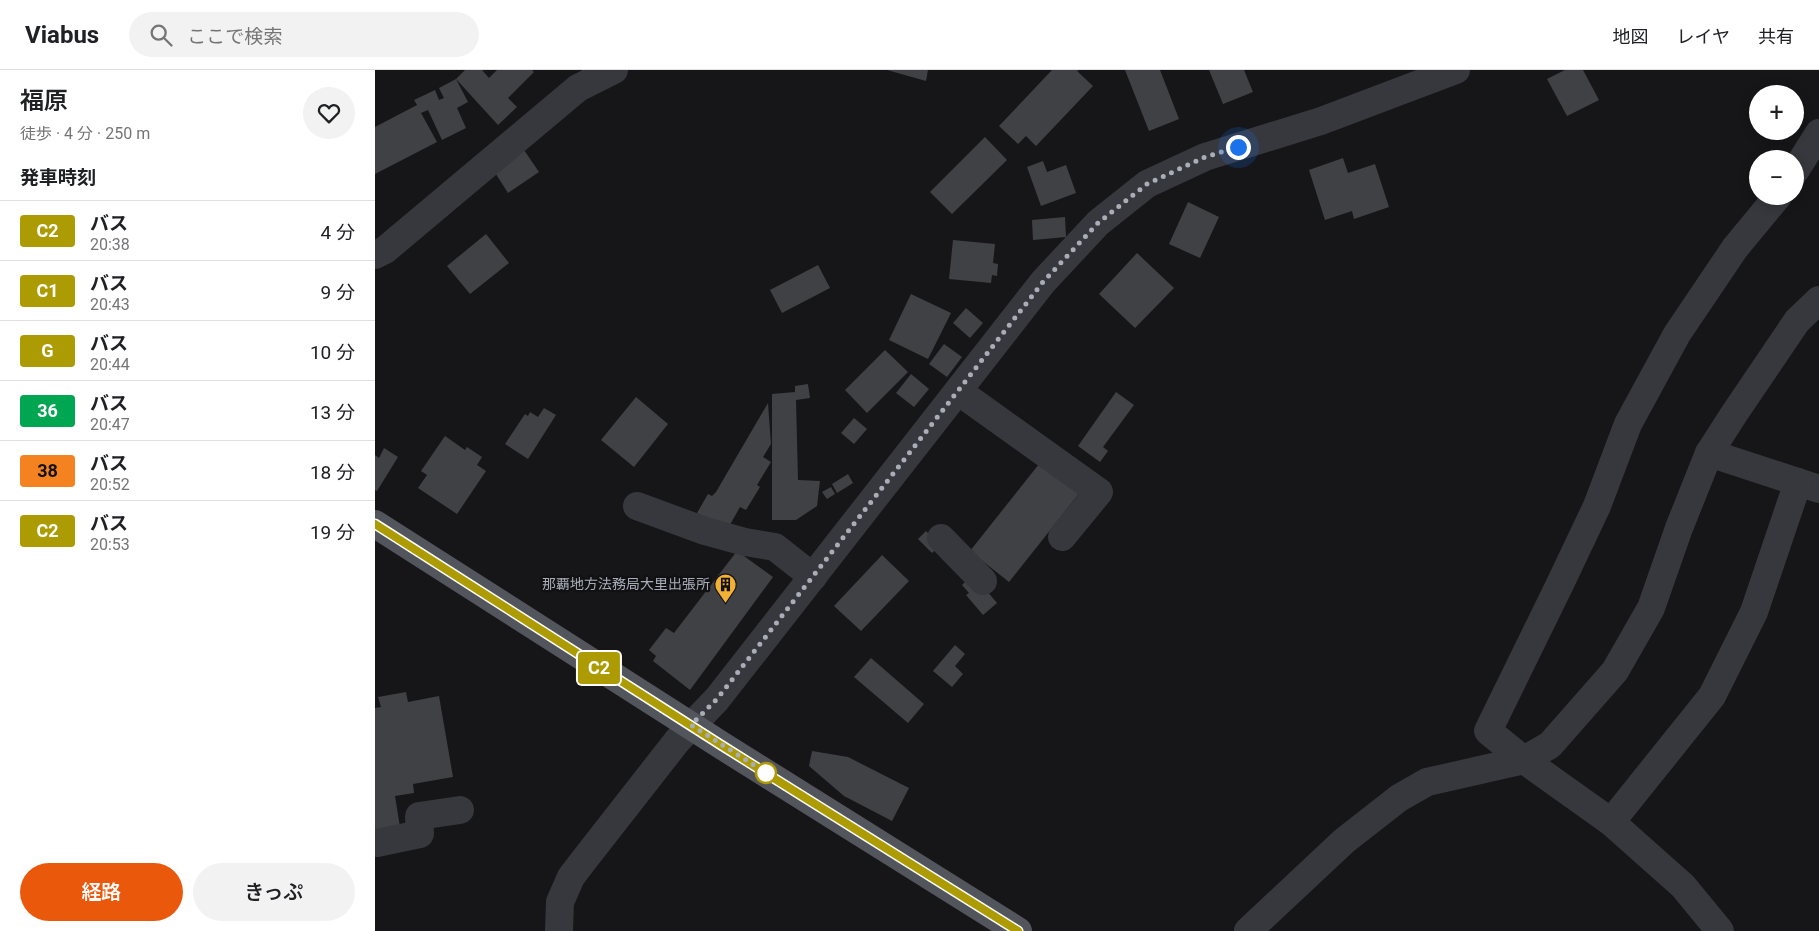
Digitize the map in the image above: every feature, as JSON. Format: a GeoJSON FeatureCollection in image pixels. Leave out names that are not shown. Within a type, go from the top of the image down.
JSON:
{"type":"FeatureCollection","features":[{"type":"Feature","properties":{"kind":"main road"},"geometry":{"type":"LineString","coordinates":[[375,524],[1018,931]]}},
{"type":"Feature","properties":{"kind":"street"},"geometry":{"type":"LineString","coordinates":[[375,255],[385,250],[578,88],[615,70]]}},
{"type":"Feature","properties":{"kind":"street"},"geometry":{"type":"LineString","coordinates":[[559,931],[560,902],[571,878],[671,748],[717,699],[813,578],[1043,282],[1098,223],[1147,184],[1205,157],[1321,121],[1456,70]]}},
{"type":"Feature","properties":{"kind":"street"},"geometry":{"type":"LineString","coordinates":[[1804,157],[1819,133]]}},
{"type":"Feature","properties":{"kind":"street"},"geometry":{"type":"LineString","coordinates":[[1720,931],[1683,886],[1611,822],[1524,760],[1488,731],[1593,514],[1628,424],[1672,342],[1735,248],[1770,205]]}},
{"type":"Feature","properties":{"kind":"street"},"geometry":{"type":"LineString","coordinates":[[1247,931],[1344,840],[1399,798],[1427,782],[1524,760],[1550,745],[1615,671],[1651,608],[1679,528],[1709,453],[1733,414],[1797,321],[1819,300]]}},
{"type":"Feature","properties":{"kind":"street"},"geometry":{"type":"LineString","coordinates":[[958,391],[1099,492],[1062,537]]}},
{"type":"Feature","properties":{"kind":"street"},"geometry":{"type":"LineString","coordinates":[[1611,822],[1712,696],[1753,612],[1808,486],[1709,453]]}},
{"type":"Feature","properties":{"kind":"street"},"geometry":{"type":"LineString","coordinates":[[637,506],[705,531],[745,542],[775,547],[813,578]]}},
{"type":"Feature","properties":{"kind":"street"},"geometry":{"type":"LineString","coordinates":[[941,538],[983,581]]}},
{"type":"Feature","properties":{"kind":"street"},"geometry":{"type":"LineString","coordinates":[[377,843],[420,834],[419,816],[460,810]]}},
{"type":"Feature","properties":{"kind":"building"},"geometry":{"type":"Polygon","coordinates":[[[465,70],[482,70],[489,78],[497,70],[532,70],[534,72],[508,98],[517,107],[498,125],[456,79],[465,70]]]}},
{"type":"Feature","properties":{"kind":"building"},"geometry":{"type":"Polygon","coordinates":[[[887,70],[928,70],[926,81],[887,70]]]}},
{"type":"Feature","properties":{"kind":"building"},"geometry":{"type":"Polygon","coordinates":[[[1052,70],[1079,70],[1077,71],[1093,86],[1036,146],[1026,136],[1018,144],[999,126],[1052,70]]]}},
{"type":"Feature","properties":{"kind":"building"},"geometry":{"type":"Polygon","coordinates":[[[1125,70],[1160,70],[1179,119],[1149,131],[1125,70]]]}},
{"type":"Feature","properties":{"kind":"building"},"geometry":{"type":"Polygon","coordinates":[[[1209,70],[1244,70],[1253,92],[1223,104],[1209,70]]]}},
{"type":"Feature","properties":{"kind":"building"},"geometry":{"type":"Polygon","coordinates":[[[1565,70],[1583,70],[1599,100],[1567,116],[1547,79],[1565,70]]]}},
{"type":"Feature","properties":{"kind":"building"},"geometry":{"type":"Polygon","coordinates":[[[456,79],[468,102],[457,108],[466,128],[442,140],[428,110],[421,113],[437,142],[375,174],[375,127],[417,105],[414,100],[435,90],[439,100],[444,98],[439,88],[456,79]]]}},
{"type":"Feature","properties":{"kind":"building"},"geometry":{"type":"Polygon","coordinates":[[[985,137],[1007,160],[952,214],[930,192],[985,137]]]}},
{"type":"Feature","properties":{"kind":"building"},"geometry":{"type":"Polygon","coordinates":[[[524,150],[539,172],[508,193],[494,171],[524,150]]]}},
{"type":"Feature","properties":{"kind":"building"},"geometry":{"type":"Polygon","coordinates":[[[1343,158],[1348,173],[1375,164],[1389,207],[1354,219],[1352,211],[1325,220],[1309,170],[1343,158]]]}},
{"type":"Feature","properties":{"kind":"building"},"geometry":{"type":"Polygon","coordinates":[[[1043,161],[1047,172],[1066,165],[1076,193],[1041,206],[1027,167],[1043,161]]]}},
{"type":"Feature","properties":{"kind":"building"},"geometry":{"type":"Polygon","coordinates":[[[1188,202],[1219,217],[1200,258],[1169,244],[1188,202]]]}},
{"type":"Feature","properties":{"kind":"building"},"geometry":{"type":"Polygon","coordinates":[[[1065,217],[1066,237],[1033,240],[1032,220],[1065,217]]]}},
{"type":"Feature","properties":{"kind":"building"},"geometry":{"type":"Polygon","coordinates":[[[486,234],[509,263],[470,294],[447,266],[486,234]]]}},
{"type":"Feature","properties":{"kind":"building"},"geometry":{"type":"Polygon","coordinates":[[[953,240],[995,244],[993,263],[998,264],[997,276],[992,275],[991,283],[949,279],[953,240]]]}},
{"type":"Feature","properties":{"kind":"building"},"geometry":{"type":"Polygon","coordinates":[[[1137,253],[1174,288],[1135,328],[1099,294],[1137,253]]]}},
{"type":"Feature","properties":{"kind":"building"},"geometry":{"type":"Polygon","coordinates":[[[818,265],[830,288],[782,313],[770,290],[818,265]]]}},
{"type":"Feature","properties":{"kind":"building"},"geometry":{"type":"Polygon","coordinates":[[[911,294],[951,313],[928,359],[889,340],[911,294]]]}},
{"type":"Feature","properties":{"kind":"building"},"geometry":{"type":"Polygon","coordinates":[[[966,308],[983,323],[970,338],[953,323],[966,308]]]}},
{"type":"Feature","properties":{"kind":"building"},"geometry":{"type":"Polygon","coordinates":[[[944,344],[962,357],[947,377],[929,364],[944,344]]]}},
{"type":"Feature","properties":{"kind":"building"},"geometry":{"type":"Polygon","coordinates":[[[885,350],[908,372],[867,413],[845,390],[885,350]]]}},
{"type":"Feature","properties":{"kind":"building"},"geometry":{"type":"Polygon","coordinates":[[[911,374],[929,389],[914,407],[896,393],[911,374]]]}},
{"type":"Feature","properties":{"kind":"building"},"geometry":{"type":"Polygon","coordinates":[[[808,384],[810,398],[796,400],[798,480],[820,481],[817,506],[796,520],[772,520],[772,394],[795,392],[795,386],[808,384]]]}},
{"type":"Feature","properties":{"kind":"building"},"geometry":{"type":"Polygon","coordinates":[[[1116,392],[1134,405],[1103,447],[1108,451],[1100,462],[1078,446],[1116,392]]]}},
{"type":"Feature","properties":{"kind":"building"},"geometry":{"type":"Polygon","coordinates":[[[636,397],[668,424],[634,467],[601,440],[636,397]]]}},
{"type":"Feature","properties":{"kind":"building"},"geometry":{"type":"Polygon","coordinates":[[[768,403],[771,444],[763,457],[771,462],[757,485],[760,487],[746,510],[740,507],[727,530],[697,513],[708,494],[712,496],[716,492],[768,403]]]}},
{"type":"Feature","properties":{"kind":"building"},"geometry":{"type":"Polygon","coordinates":[[[544,408],[556,415],[528,459],[505,444],[525,414],[528,416],[530,412],[538,417],[544,408]]]}},
{"type":"Feature","properties":{"kind":"building"},"geometry":{"type":"Polygon","coordinates":[[[854,418],[867,429],[854,444],[841,433],[854,418]]]}},
{"type":"Feature","properties":{"kind":"building"},"geometry":{"type":"Polygon","coordinates":[[[445,436],[465,450],[467,447],[482,457],[477,465],[486,471],[457,514],[418,488],[427,475],[421,471],[445,436]]]}},
{"type":"Feature","properties":{"kind":"building"},"geometry":{"type":"Polygon","coordinates":[[[384,448],[398,457],[377,491],[375,490],[375,455],[379,458],[384,448]]]}},
{"type":"Feature","properties":{"kind":"building"},"geometry":{"type":"Polygon","coordinates":[[[1043,459],[1082,490],[1009,582],[970,551],[1043,459]]]}},
{"type":"Feature","properties":{"kind":"building"},"geometry":{"type":"Polygon","coordinates":[[[848,474],[853,483],[837,493],[832,484],[848,474]]]}},
{"type":"Feature","properties":{"kind":"building"},"geometry":{"type":"Polygon","coordinates":[[[831,487],[835,494],[827,499],[822,492],[831,487]]]}},
{"type":"Feature","properties":{"kind":"building"},"geometry":{"type":"Polygon","coordinates":[[[926,531],[940,545],[932,553],[918,539],[926,531]]]}},
{"type":"Feature","properties":{"kind":"building","name":"那覇地方法務局大里出張所"},"geometry":{"type":"Polygon","coordinates":[[[737,551],[773,577],[690,690],[653,661],[656,656],[649,650],[666,628],[674,633],[737,551]]]}},
{"type":"Feature","properties":{"kind":"building"},"geometry":{"type":"Polygon","coordinates":[[[882,555],[909,581],[861,631],[834,606],[882,555]]]}},
{"type":"Feature","properties":{"kind":"building"},"geometry":{"type":"Polygon","coordinates":[[[971,576],[980,583],[997,603],[983,615],[966,595],[969,593],[962,585],[971,576]]]}},
{"type":"Feature","properties":{"kind":"building"},"geometry":{"type":"Polygon","coordinates":[[[955,645],[965,654],[955,666],[963,674],[952,687],[933,671],[955,645]]]}},
{"type":"Feature","properties":{"kind":"building"},"geometry":{"type":"Polygon","coordinates":[[[871,658],[924,704],[908,723],[854,677],[871,658]]]}},
{"type":"Feature","properties":{"kind":"building"},"geometry":{"type":"Polygon","coordinates":[[[406,692],[408,702],[439,696],[453,777],[413,784],[414,793],[395,796],[400,827],[375,831],[375,708],[381,707],[378,697],[406,692]]]}},
{"type":"Feature","properties":{"kind":"building"},"geometry":{"type":"Polygon","coordinates":[[[812,751],[848,757],[909,788],[892,821],[844,796],[809,766],[812,751]]]}},
{"type":"Feature","properties":{"kind":"bus line","name":"C2"},"geometry":{"type":"LineString","coordinates":[[375,524],[629,687],[1018,931]]}},
{"type":"Feature","properties":{"kind":"place","name":"那覇地方法務局大里出張所"},"geometry":{"type":"Point","coordinates":[726,603]}},
{"type":"Feature","properties":{"kind":"route"},"geometry":{"type":"LineString","coordinates":[[766,773],[771,776],[691,725],[717,699],[1043,282],[1098,223],[1147,184],[1205,157],[1238,147]]}}]}
